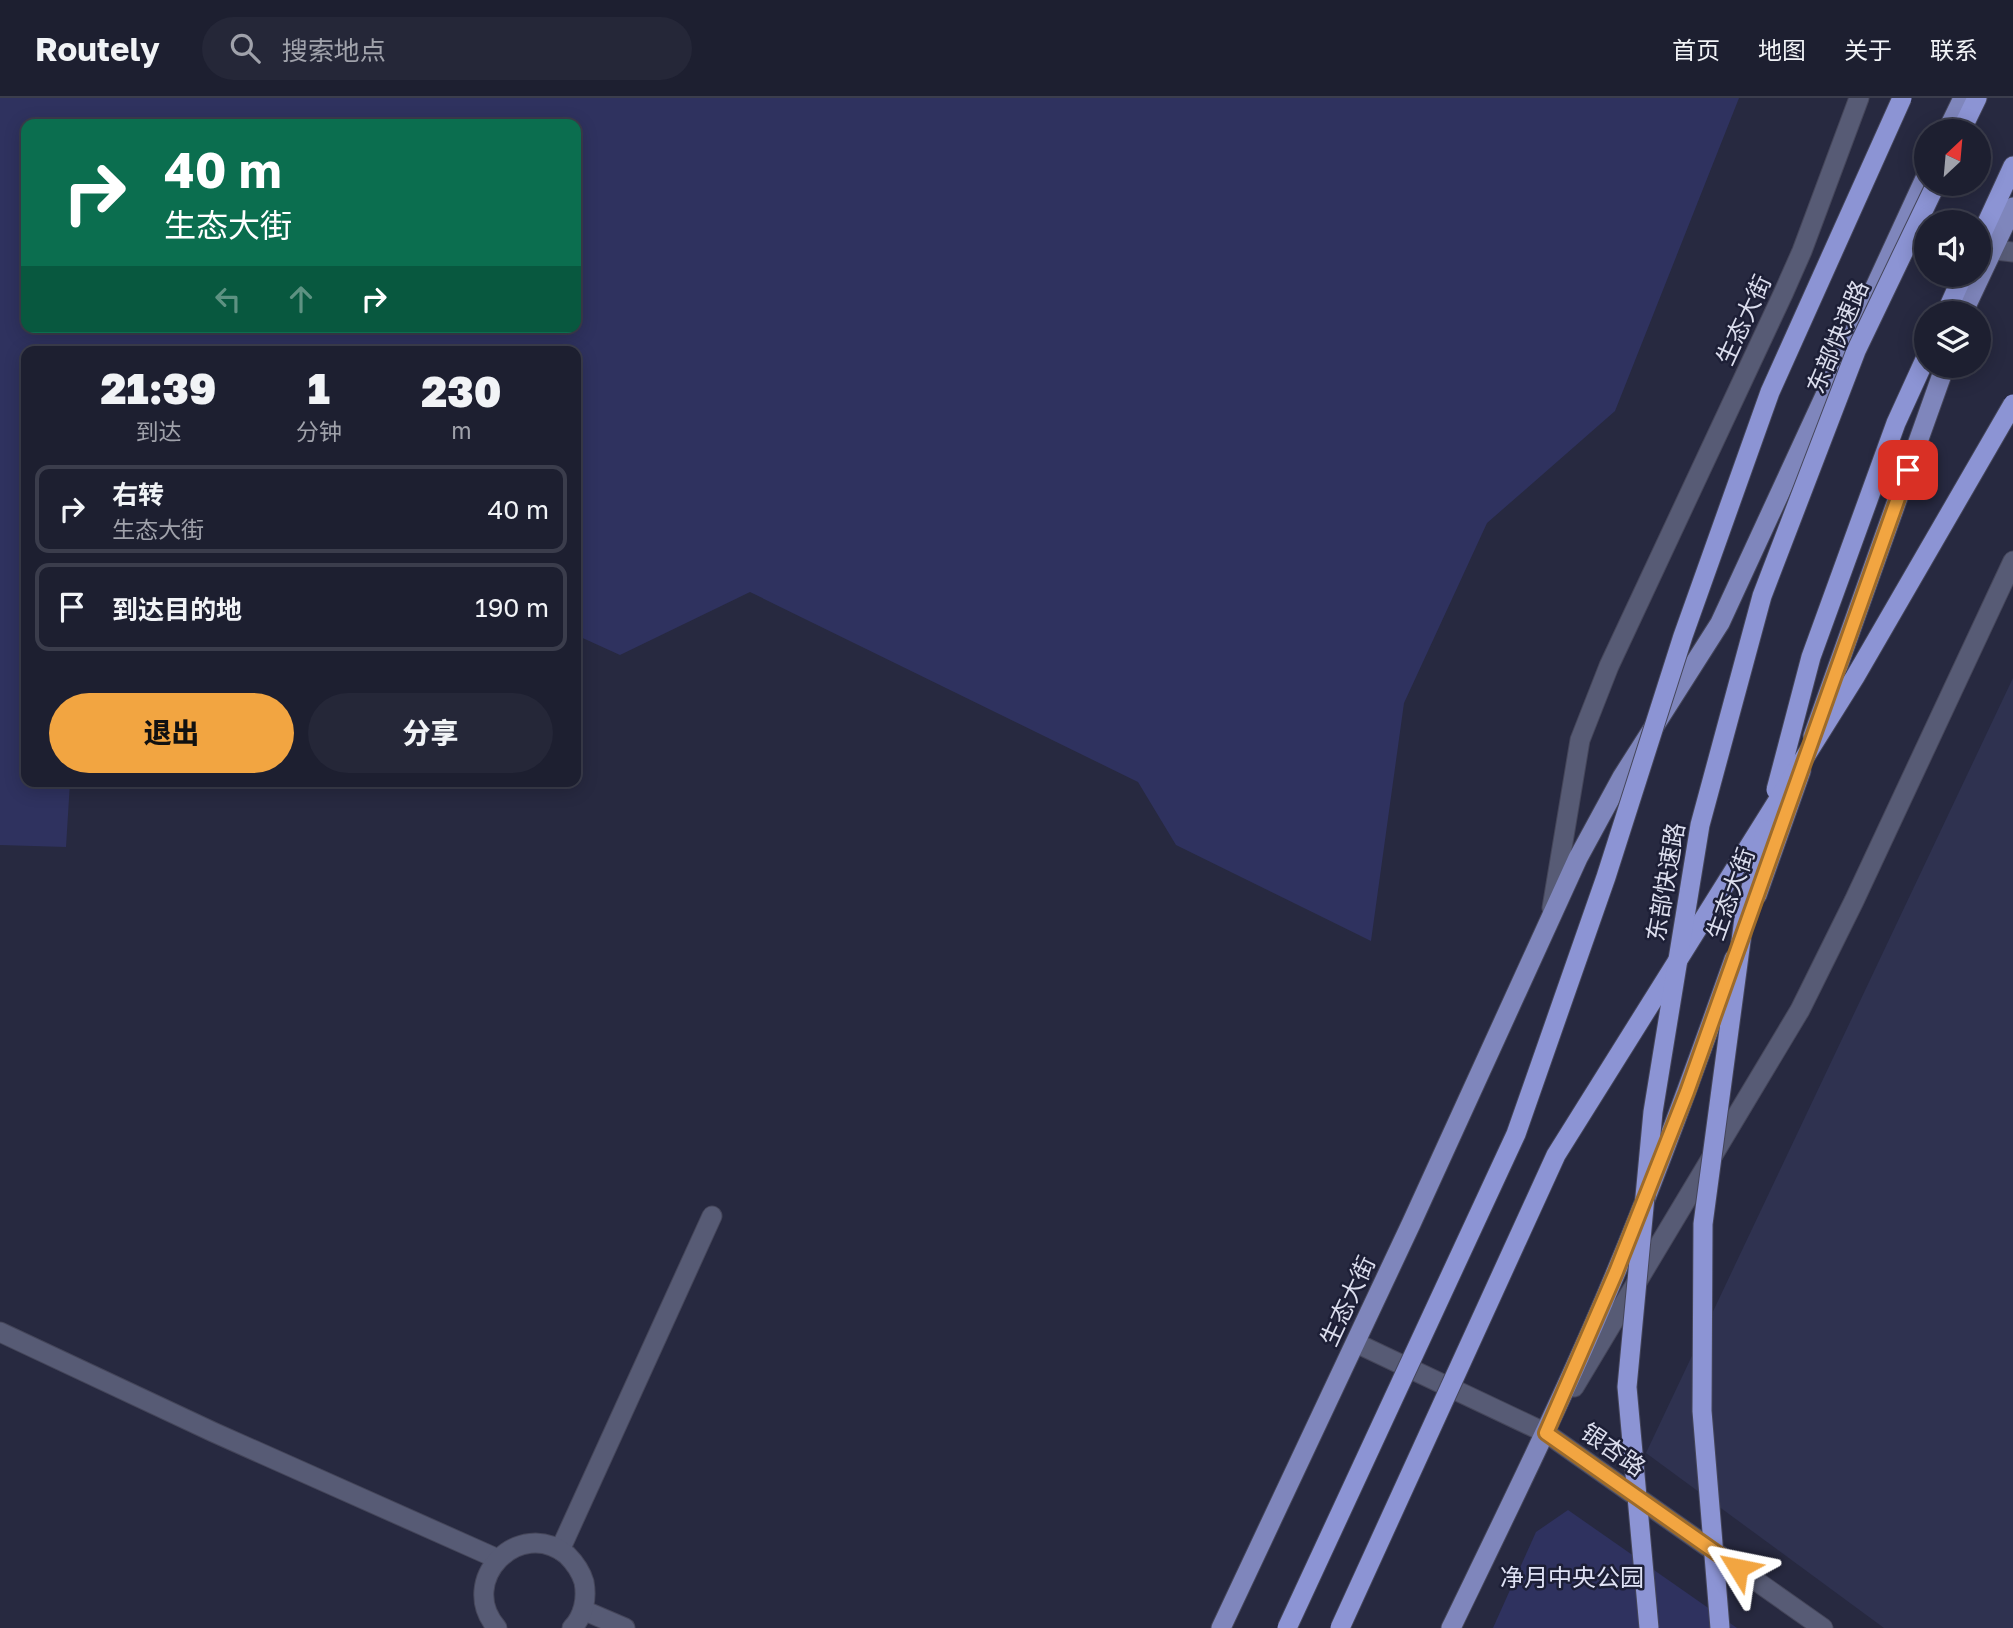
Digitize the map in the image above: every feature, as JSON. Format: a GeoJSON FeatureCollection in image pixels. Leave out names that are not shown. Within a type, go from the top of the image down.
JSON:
{"type":"FeatureCollection","features":[{"type":"Feature","properties":{"kind":"highway"},"geometry":{"type":"LineString","coordinates":[[1287,1628],[1516,1134],[1606,877],[1683,636],[1770,392],[1902,98]]}},
{"type":"Feature","properties":{"kind":"highway"},"geometry":{"type":"LineString","coordinates":[[1967,119],[1977,98]]}},
{"type":"Feature","properties":{"kind":"highway"},"geometry":{"type":"LineString","coordinates":[[1991,227],[2013,166]]}},
{"type":"Feature","properties":{"kind":"highway","name":"东部快速路"},"geometry":{"type":"LineString","coordinates":[[1649,1628],[1627,1388],[1653,1112],[1700,825],[1762,596],[1856,351],[1930,196]]}},
{"type":"Feature","properties":{"kind":"highway"},"geometry":{"type":"LineString","coordinates":[[1720,1628],[1702,1411],[1703,1224],[1745,911],[1811,657],[1896,423],[1917,378]]}},
{"type":"Feature","properties":{"kind":"highway"},"geometry":{"type":"LineString","coordinates":[[1340,1628],[1556,1155],[1854,677],[2013,404]]}},
{"type":"Feature","properties":{"kind":"main road"},"geometry":{"type":"LineString","coordinates":[[1953,119],[1963,98]]}},
{"type":"Feature","properties":{"kind":"main road","name":"生态大街"},"geometry":{"type":"LineString","coordinates":[[1221,1628],[1356,1343],[1578,858],[1622,777],[1720,622],[1917,196]]}},
{"type":"Feature","properties":{"kind":"main road"},"geometry":{"type":"LineString","coordinates":[[1991,237],[2013,207]]}},
{"type":"Feature","properties":{"kind":"main road","name":"生态大街"},"geometry":{"type":"LineString","coordinates":[[1451,1628],[1546,1433],[1616,1272],[1687,1092],[1940,378]]}},
{"type":"Feature","properties":{"kind":"street","name":"生态大街"},"geometry":{"type":"LineString","coordinates":[[1551,917],[1580,740],[1609,666],[1802,251],[1859,98]]}},
{"type":"Feature","properties":{"kind":"street"},"geometry":{"type":"LineString","coordinates":[[1901,231],[1914,234]]}},
{"type":"Feature","properties":{"kind":"street"},"geometry":{"type":"LineString","coordinates":[[1991,247],[2013,251]]}},
{"type":"Feature","properties":{"kind":"street","name":"生态大街"},"geometry":{"type":"LineString","coordinates":[[1546,1433],[1800,1010],[2013,561]]}},
{"type":"Feature","properties":{"kind":"street"},"geometry":{"type":"LineString","coordinates":[[560,1550],[712,1216]]}},
{"type":"Feature","properties":{"kind":"street"},"geometry":{"type":"LineString","coordinates":[[0,1332],[213,1432],[498,1559]]}},
{"type":"Feature","properties":{"kind":"street","name":"银杏路"},"geometry":{"type":"LineString","coordinates":[[1356,1343],[1546,1433],[1823,1628]]}},
{"type":"Feature","properties":{"kind":"street"},"geometry":{"type":"LineString","coordinates":[[497,1628],[485,1605],[484,1589],[488,1573],[498,1559],[511,1549],[528,1544],[545,1544],[560,1550],[574,1561],[582,1576],[586,1593],[583,1610],[572,1628]]}},
{"type":"Feature","properties":{"kind":"street"},"geometry":{"type":"LineString","coordinates":[[583,1610],[625,1628]]}},
{"type":"Feature","properties":{"kind":"shaded area"},"geometry":{"type":"Polygon","coordinates":[[[2013,678],[2013,1628],[1884,1628],[1646,1453],[2013,678]]]}},
{"type":"Feature","properties":{"kind":"green space"},"geometry":{"type":"Polygon","coordinates":[[[0,98],[1739,98],[1615,411],[1487,523],[1404,703],[1371,941],[1176,845],[1138,782],[750,592],[620,655],[581,637],[581,346],[21,346],[21,787],[70,787],[66,847],[0,845],[0,98]]]}},
{"type":"Feature","properties":{"kind":"green space","name":"净月中央公园"},"geometry":{"type":"Polygon","coordinates":[[[1568,1510],[1737,1628],[1493,1628],[1536,1532],[1568,1510]]]}},
{"type":"Feature","properties":{"kind":"route"},"geometry":{"type":"LineString","coordinates":[[1738,1568],[1546,1433],[1616,1272],[1687,1092],[1908,470]]}}]}
